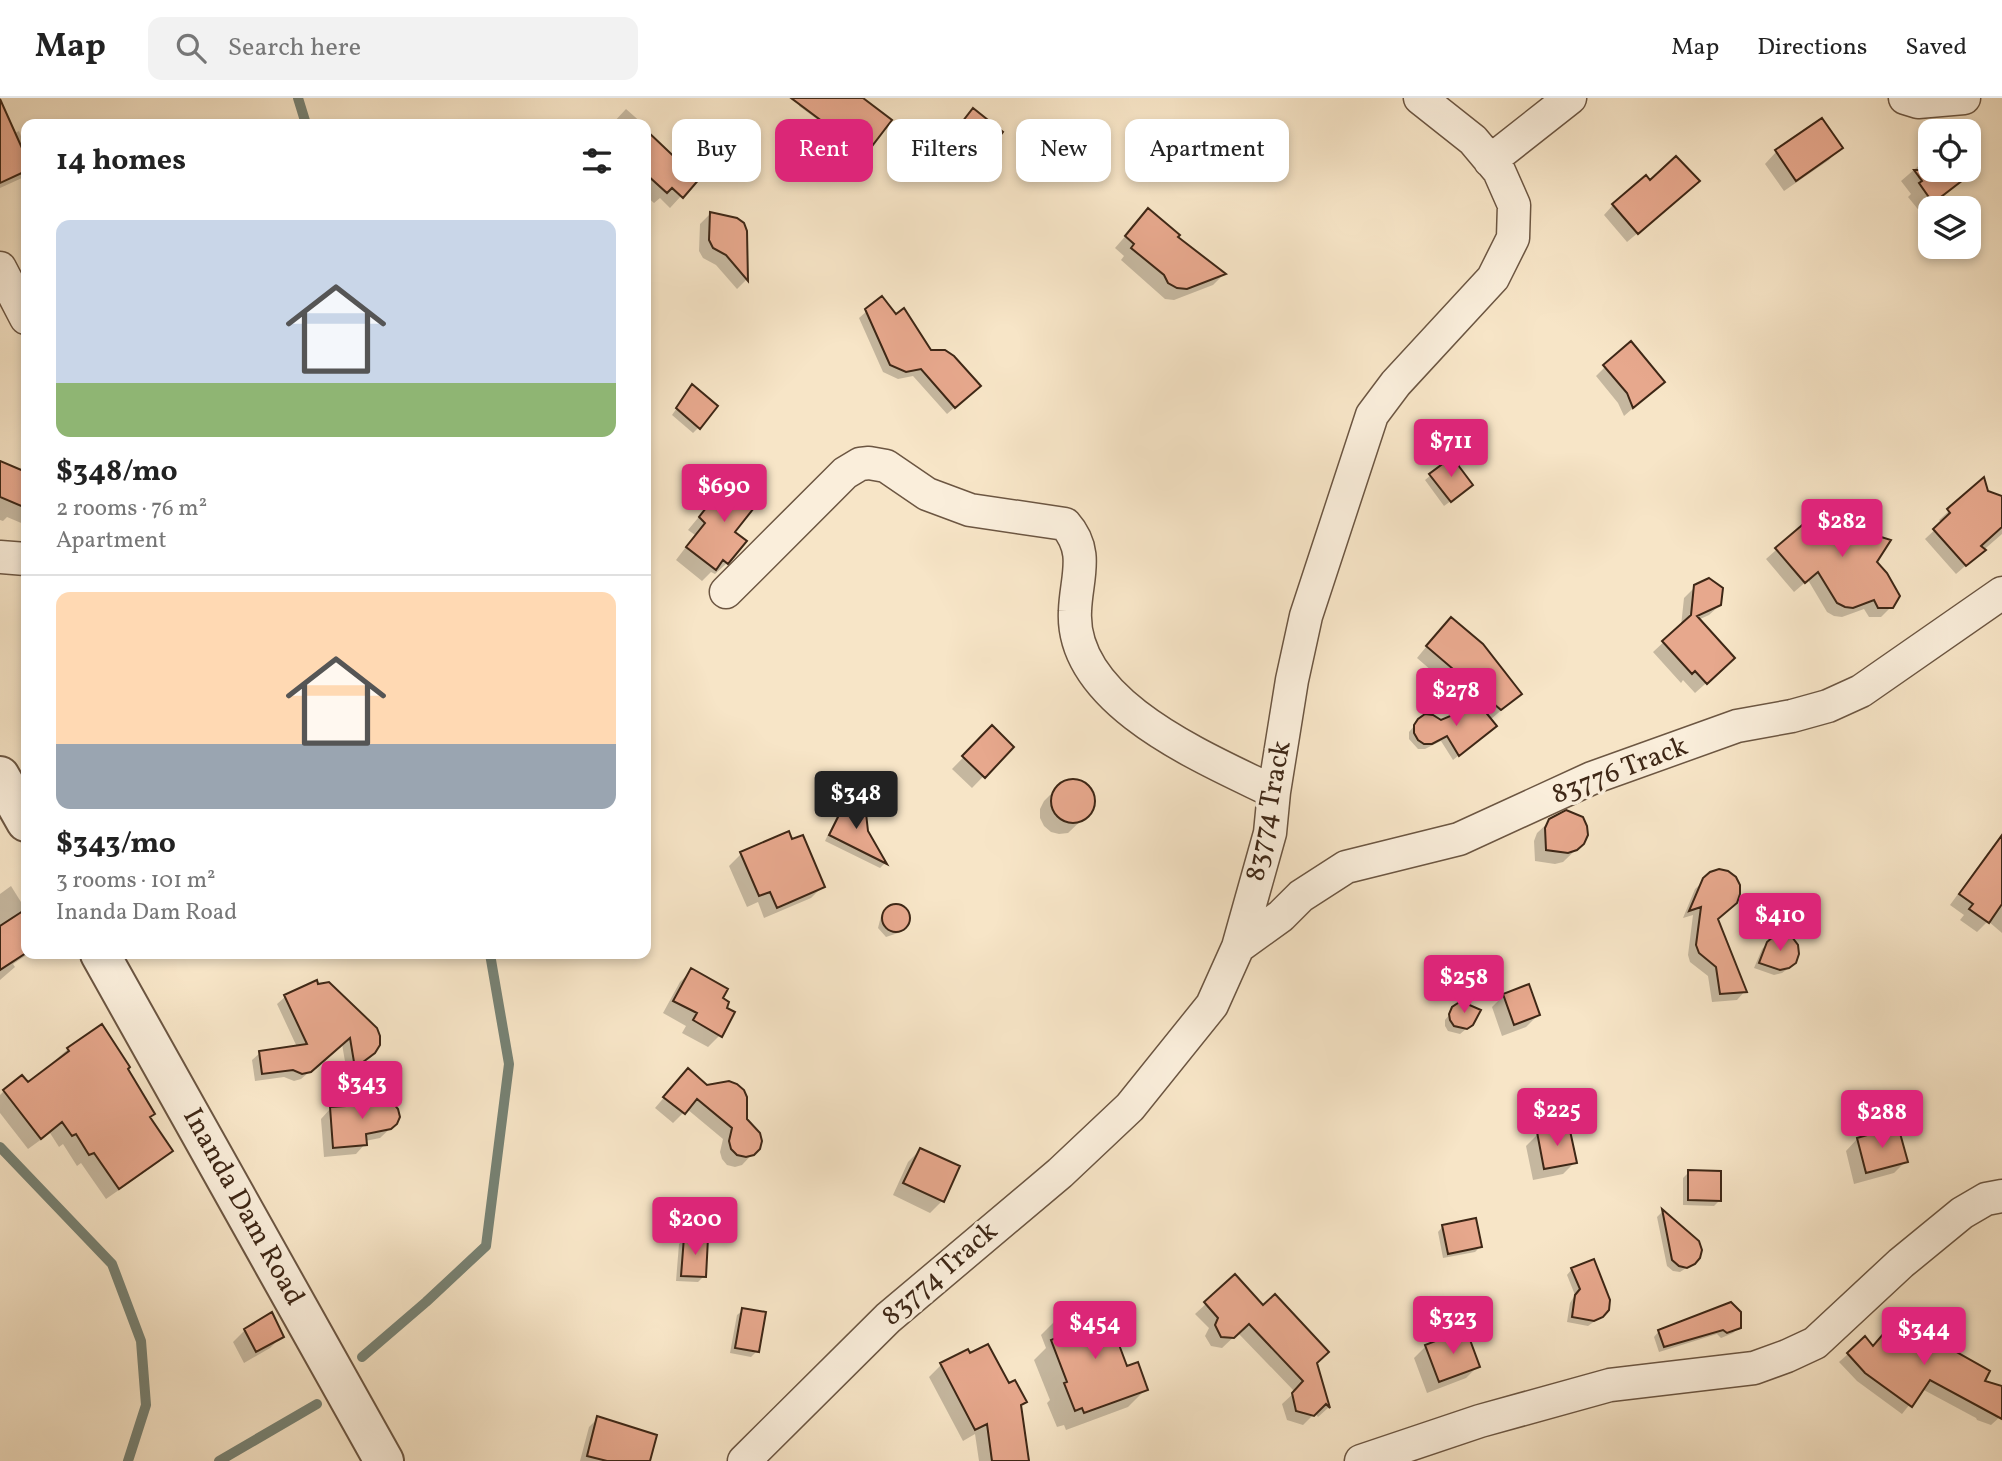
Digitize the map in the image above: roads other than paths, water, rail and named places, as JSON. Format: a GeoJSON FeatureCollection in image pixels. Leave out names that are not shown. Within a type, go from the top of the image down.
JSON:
{"type":"FeatureCollection","features":[{"type":"Feature","properties":{"kind":"street","name":"83774 Track"},"geometry":{"type":"LineString","coordinates":[[744,1461],[888,1318],[1060,1173],[1130,1107],[1212,1005],[1238,947],[1270,833],[1292,680],[1306,616],[1372,415],[1396,383],[1493,278],[1513,238],[1514,205],[1499,171],[1474,140],[1420,98]]}},
{"type":"Feature","properties":{"kind":"street"},"geometry":{"type":"LineString","coordinates":[[1490,161],[1570,98]]}},
{"type":"Feature","properties":{"kind":"street"},"geometry":{"type":"LineString","coordinates":[[1905,98],[1918,102],[1964,98]]}},
{"type":"Feature","properties":{"kind":"street"},"geometry":{"type":"LineString","coordinates":[[0,268],[21,308]]}},
{"type":"Feature","properties":{"kind":"street"},"geometry":{"type":"LineString","coordinates":[[726,592],[845,473],[860,464],[886,466],[926,494],[970,510],[1065,524],[1075,535],[1080,550],[1074,610],[1075,631],[1086,662],[1103,687],[1132,712],[1195,753],[1274,792]]}},
{"type":"Feature","properties":{"kind":"street"},"geometry":{"type":"LineString","coordinates":[[0,556],[21,558]]}},
{"type":"Feature","properties":{"kind":"street","name":"83776 Track"},"geometry":{"type":"LineString","coordinates":[[1238,947],[1281,916],[1301,896],[1346,867],[1459,839],[1592,778],[1737,726],[1828,706],[1861,691],[2002,593]]}},
{"type":"Feature","properties":{"kind":"street"},"geometry":{"type":"LineString","coordinates":[[0,776],[21,813]]}},
{"type":"Feature","properties":{"kind":"street","name":"Inanda Dam Road"},"geometry":{"type":"LineString","coordinates":[[103,959],[384,1461]]}},
{"type":"Feature","properties":{"kind":"street"},"geometry":{"type":"LineString","coordinates":[[1360,1461],[1480,1421],[1610,1385],[1754,1368],[1787,1356],[1815,1343],[1901,1263],[1962,1213],[1986,1199],[2002,1196]]}},
{"type":"Feature","properties":{"kind":"waterway"},"geometry":{"type":"LineString","coordinates":[[298,98],[304,119]]}},
{"type":"Feature","properties":{"kind":"waterway"},"geometry":{"type":"LineString","coordinates":[[362,1357],[486,1246],[509,1064],[491,959]]}},
{"type":"Feature","properties":{"kind":"waterway"},"geometry":{"type":"LineString","coordinates":[[0,1147],[112,1264],[141,1341],[146,1405],[128,1461]]}},
{"type":"Feature","properties":{"kind":"waterway"},"geometry":{"type":"LineString","coordinates":[[219,1461],[317,1404]]}}]}
